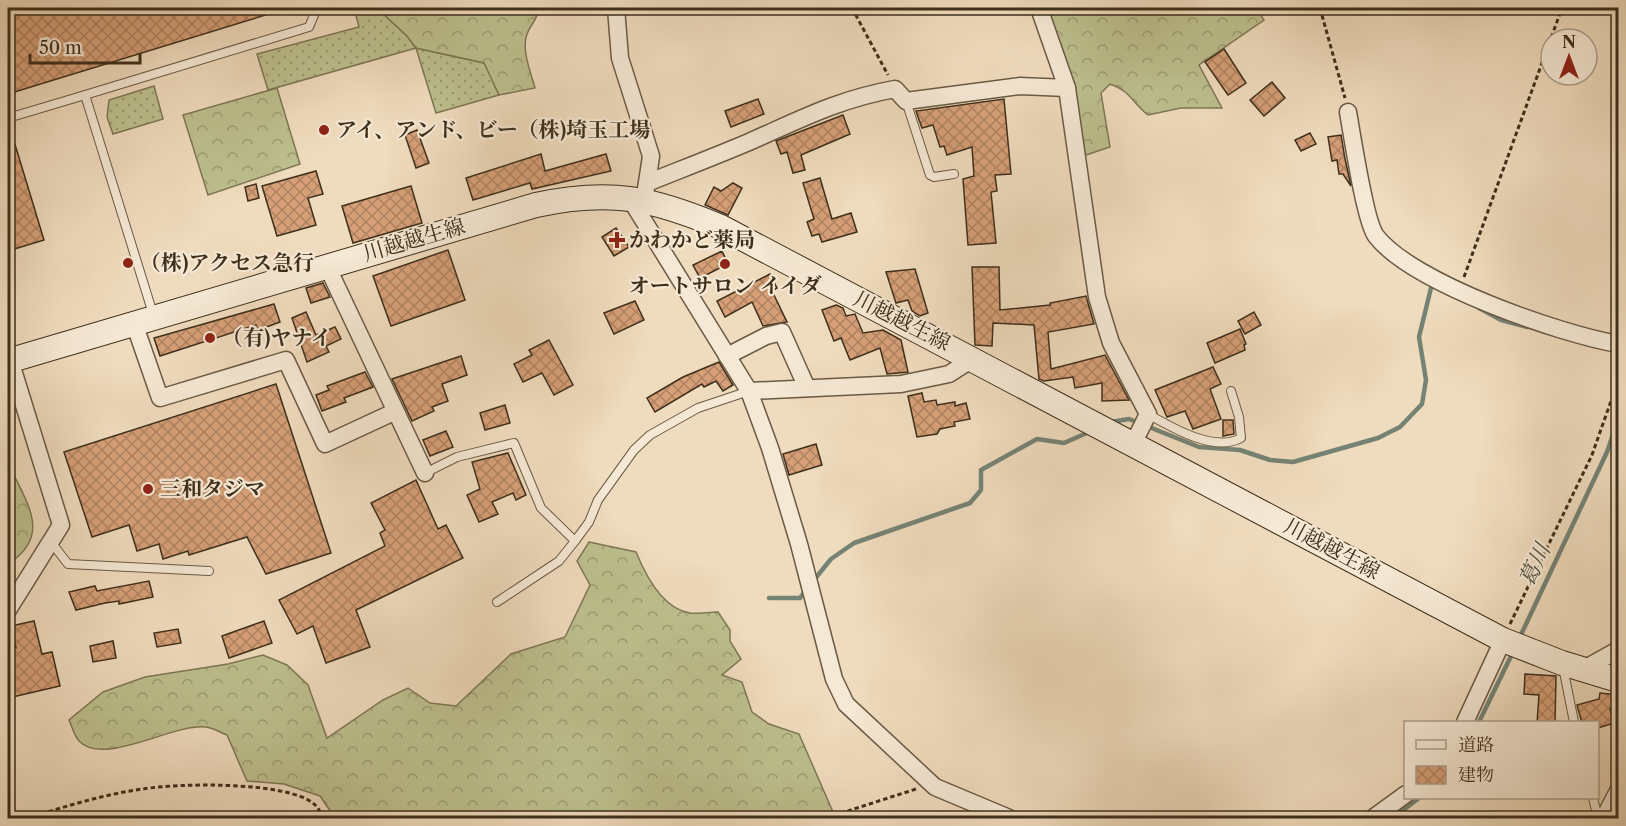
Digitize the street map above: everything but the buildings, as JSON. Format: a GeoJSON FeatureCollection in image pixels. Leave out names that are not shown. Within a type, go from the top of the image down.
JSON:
{"type":"FeatureCollection","features":[{"type":"Feature","properties":{"kind":"main road","name":"川越越生線"},"geometry":{"type":"LineString","coordinates":[[9,360],[536,205],[567,198],[640,193],[721,227],[974,358],[1511,643],[1572,667],[1618,680]]}},
{"type":"Feature","properties":{"kind":"street"},"geometry":{"type":"LineString","coordinates":[[616,8],[621,58],[651,156],[640,193],[727,356],[749,391],[770,448],[799,544],[834,679],[846,704],[935,787],[1010,819]]}},
{"type":"Feature","properties":{"kind":"street"},"geometry":{"type":"LineString","coordinates":[[1039,8],[1067,88],[1097,297],[1111,343],[1148,414],[1133,444]]}},
{"type":"Feature","properties":{"kind":"street"},"geometry":{"type":"LineString","coordinates":[[640,193],[825,107],[901,95],[1020,86],[1067,88]]}},
{"type":"Feature","properties":{"kind":"street"},"geometry":{"type":"LineString","coordinates":[[1348,112],[1375,235],[1411,266],[1509,312],[1618,344]]}},
{"type":"Feature","properties":{"kind":"street"},"geometry":{"type":"LineString","coordinates":[[327,266],[394,412],[425,473]]}},
{"type":"Feature","properties":{"kind":"street"},"geometry":{"type":"LineString","coordinates":[[144,320],[160,398],[286,360],[325,444],[394,412]]}},
{"type":"Feature","properties":{"kind":"street"},"geometry":{"type":"LineString","coordinates":[[727,356],[766,336],[782,332],[807,388]]}},
{"type":"Feature","properties":{"kind":"street"},"geometry":{"type":"LineString","coordinates":[[749,391],[921,381],[949,374],[974,358]]}},
{"type":"Feature","properties":{"kind":"street"},"geometry":{"type":"LineString","coordinates":[[8,610],[61,525],[9,360]]}},
{"type":"Feature","properties":{"kind":"street"},"geometry":{"type":"LineString","coordinates":[[1466,721],[1511,643]]}},
{"type":"Feature","properties":{"kind":"street"},"geometry":{"type":"LineString","coordinates":[[1572,667],[1618,650]]}},
{"type":"Feature","properties":{"kind":"street"},"geometry":{"type":"LineString","coordinates":[[1604,819],[1618,791]]}},
{"type":"Feature","properties":{"kind":"street"},"geometry":{"type":"LineString","coordinates":[[1373,819],[1404,796]]}},
{"type":"Feature","properties":{"kind":"lane"},"geometry":{"type":"LineString","coordinates":[[8,118],[309,27],[316,16],[317,8]]}},
{"type":"Feature","properties":{"kind":"lane"},"geometry":{"type":"LineString","coordinates":[[85,95],[144,320]]}},
{"type":"Feature","properties":{"kind":"lane"},"geometry":{"type":"LineString","coordinates":[[901,95],[930,175],[934,177],[954,174]]}},
{"type":"Feature","properties":{"kind":"lane"},"geometry":{"type":"LineString","coordinates":[[497,602],[559,561],[589,522],[598,500],[634,450],[650,435],[698,408],[749,391]]}},
{"type":"Feature","properties":{"kind":"lane"},"geometry":{"type":"LineString","coordinates":[[1148,414],[1195,437],[1235,441],[1241,438],[1239,417],[1231,391]]}},
{"type":"Feature","properties":{"kind":"lane"},"geometry":{"type":"LineString","coordinates":[[425,473],[457,458],[514,443],[541,508],[575,542]]}},
{"type":"Feature","properties":{"kind":"lane"},"geometry":{"type":"LineString","coordinates":[[51,541],[62,560],[68,564],[208,572]]}},
{"type":"Feature","properties":{"kind":"lane"},"geometry":{"type":"LineString","coordinates":[[1572,667],[1563,680],[1573,721]]}},
{"type":"Feature","properties":{"kind":"lane"},"geometry":{"type":"LineString","coordinates":[[1593,799],[1598,819]]}},
{"type":"Feature","properties":{"kind":"path"},"geometry":{"type":"LineString","coordinates":[[852,8],[901,95]]}},
{"type":"Feature","properties":{"kind":"path"},"geometry":{"type":"LineString","coordinates":[[1320,8],[1348,112]]}},
{"type":"Feature","properties":{"kind":"path"},"geometry":{"type":"LineString","coordinates":[[1459,290],[1562,8]]}},
{"type":"Feature","properties":{"kind":"path"},"geometry":{"type":"LineString","coordinates":[[1511,643],[1592,456],[1618,381]]}},
{"type":"Feature","properties":{"kind":"path"},"geometry":{"type":"LineString","coordinates":[[27,819],[141,789],[181,786],[278,790],[299,796],[314,804],[324,819]]}},
{"type":"Feature","properties":{"kind":"path"},"geometry":{"type":"LineString","coordinates":[[826,819],[912,790],[935,787]]}},
{"type":"Feature","properties":{"kind":"green space"},"geometry":{"type":"Polygon","coordinates":[[[354,8],[377,8],[407,36],[416,48],[268,90],[257,54],[359,27],[354,8]]]}},
{"type":"Feature","properties":{"kind":"green space"},"geometry":{"type":"Polygon","coordinates":[[[377,8],[538,8],[536,19],[525,40],[527,61],[535,88],[499,95],[484,63],[416,48],[407,36],[377,8]]]}},
{"type":"Feature","properties":{"kind":"green space"},"geometry":{"type":"Polygon","coordinates":[[[1046,8],[1256,8],[1264,20],[1199,65],[1222,108],[1181,108],[1148,115],[1127,94],[1110,84],[1101,93],[1110,147],[1083,156],[1046,8]]]}},
{"type":"Feature","properties":{"kind":"green space"},"geometry":{"type":"Polygon","coordinates":[[[416,48],[485,63],[499,95],[436,113],[416,48]]]}},
{"type":"Feature","properties":{"kind":"green space"},"geometry":{"type":"Polygon","coordinates":[[[154,86],[163,119],[113,134],[107,117],[109,100],[154,86]]]}},
{"type":"Feature","properties":{"kind":"green space"},"geometry":{"type":"Polygon","coordinates":[[[277,88],[300,164],[208,195],[183,115],[277,88]]]}},
{"type":"Feature","properties":{"kind":"green space"},"geometry":{"type":"Polygon","coordinates":[[[8,462],[28,504],[33,529],[30,541],[22,553],[8,564],[8,462]]]}},
{"type":"Feature","properties":{"kind":"green space"},"geometry":{"type":"Polygon","coordinates":[[[589,542],[636,552],[656,589],[671,605],[680,610],[690,613],[718,612],[730,630],[730,641],[741,659],[722,675],[742,682],[752,712],[769,724],[799,734],[833,812],[816,818],[335,818],[320,796],[284,784],[247,781],[227,735],[213,729],[191,728],[139,743],[104,749],[90,748],[79,741],[74,734],[69,720],[103,692],[145,677],[228,664],[263,655],[287,665],[308,685],[327,738],[383,700],[408,688],[430,703],[456,706],[511,654],[565,637],[590,585],[577,561],[589,542]]]}},
{"type":"Feature","properties":{"kind":"waterway"},"geometry":{"type":"LineString","coordinates":[[1111,422],[1129,419],[1199,447],[1240,450],[1270,460],[1293,462],[1378,438],[1400,427],[1422,404],[1426,380],[1419,337],[1432,284],[1434,285]]}},
{"type":"Feature","properties":{"kind":"waterway"},"geometry":{"type":"LineString","coordinates":[[1479,308],[1501,320],[1527,327]]}},
{"type":"Feature","properties":{"kind":"waterway","name":"葛川"},"geometry":{"type":"LineString","coordinates":[[1519,639],[1607,452],[1618,420]]}},
{"type":"Feature","properties":{"kind":"waterway"},"geometry":{"type":"LineString","coordinates":[[814,580],[831,559],[854,543],[970,503],[981,490],[981,470],[1037,439],[1064,443],[1089,432]]}},
{"type":"Feature","properties":{"kind":"waterway"},"geometry":{"type":"LineString","coordinates":[[769,598],[800,598],[807,589]]}},
{"type":"Feature","properties":{"kind":"waterway","name":"葛川"},"geometry":{"type":"LineString","coordinates":[[1479,721],[1513,652]]}},
{"type":"Feature","properties":{"kind":"waterway","name":"葛川"},"geometry":{"type":"LineString","coordinates":[[1393,818],[1418,799]]}},
{"type":"Feature","properties":{"kind":"place","name":"アイ、アンド、ビー（株)埼玉工場"},"geometry":{"type":"Point","coordinates":[324,130]}},
{"type":"Feature","properties":{"kind":"place","name":"かわかど薬局"},"geometry":{"type":"Point","coordinates":[617,240]}},
{"type":"Feature","properties":{"kind":"place","name":"（株)アクセス急行"},"geometry":{"type":"Point","coordinates":[128,263]}},
{"type":"Feature","properties":{"kind":"place","name":"オートサロン イイダ"},"geometry":{"type":"Point","coordinates":[725,264]}},
{"type":"Feature","properties":{"kind":"place","name":"（有)ヤナイ"},"geometry":{"type":"Point","coordinates":[210,338]}},
{"type":"Feature","properties":{"kind":"place","name":"三和タジマ"},"geometry":{"type":"Point","coordinates":[148,489]}}]}
